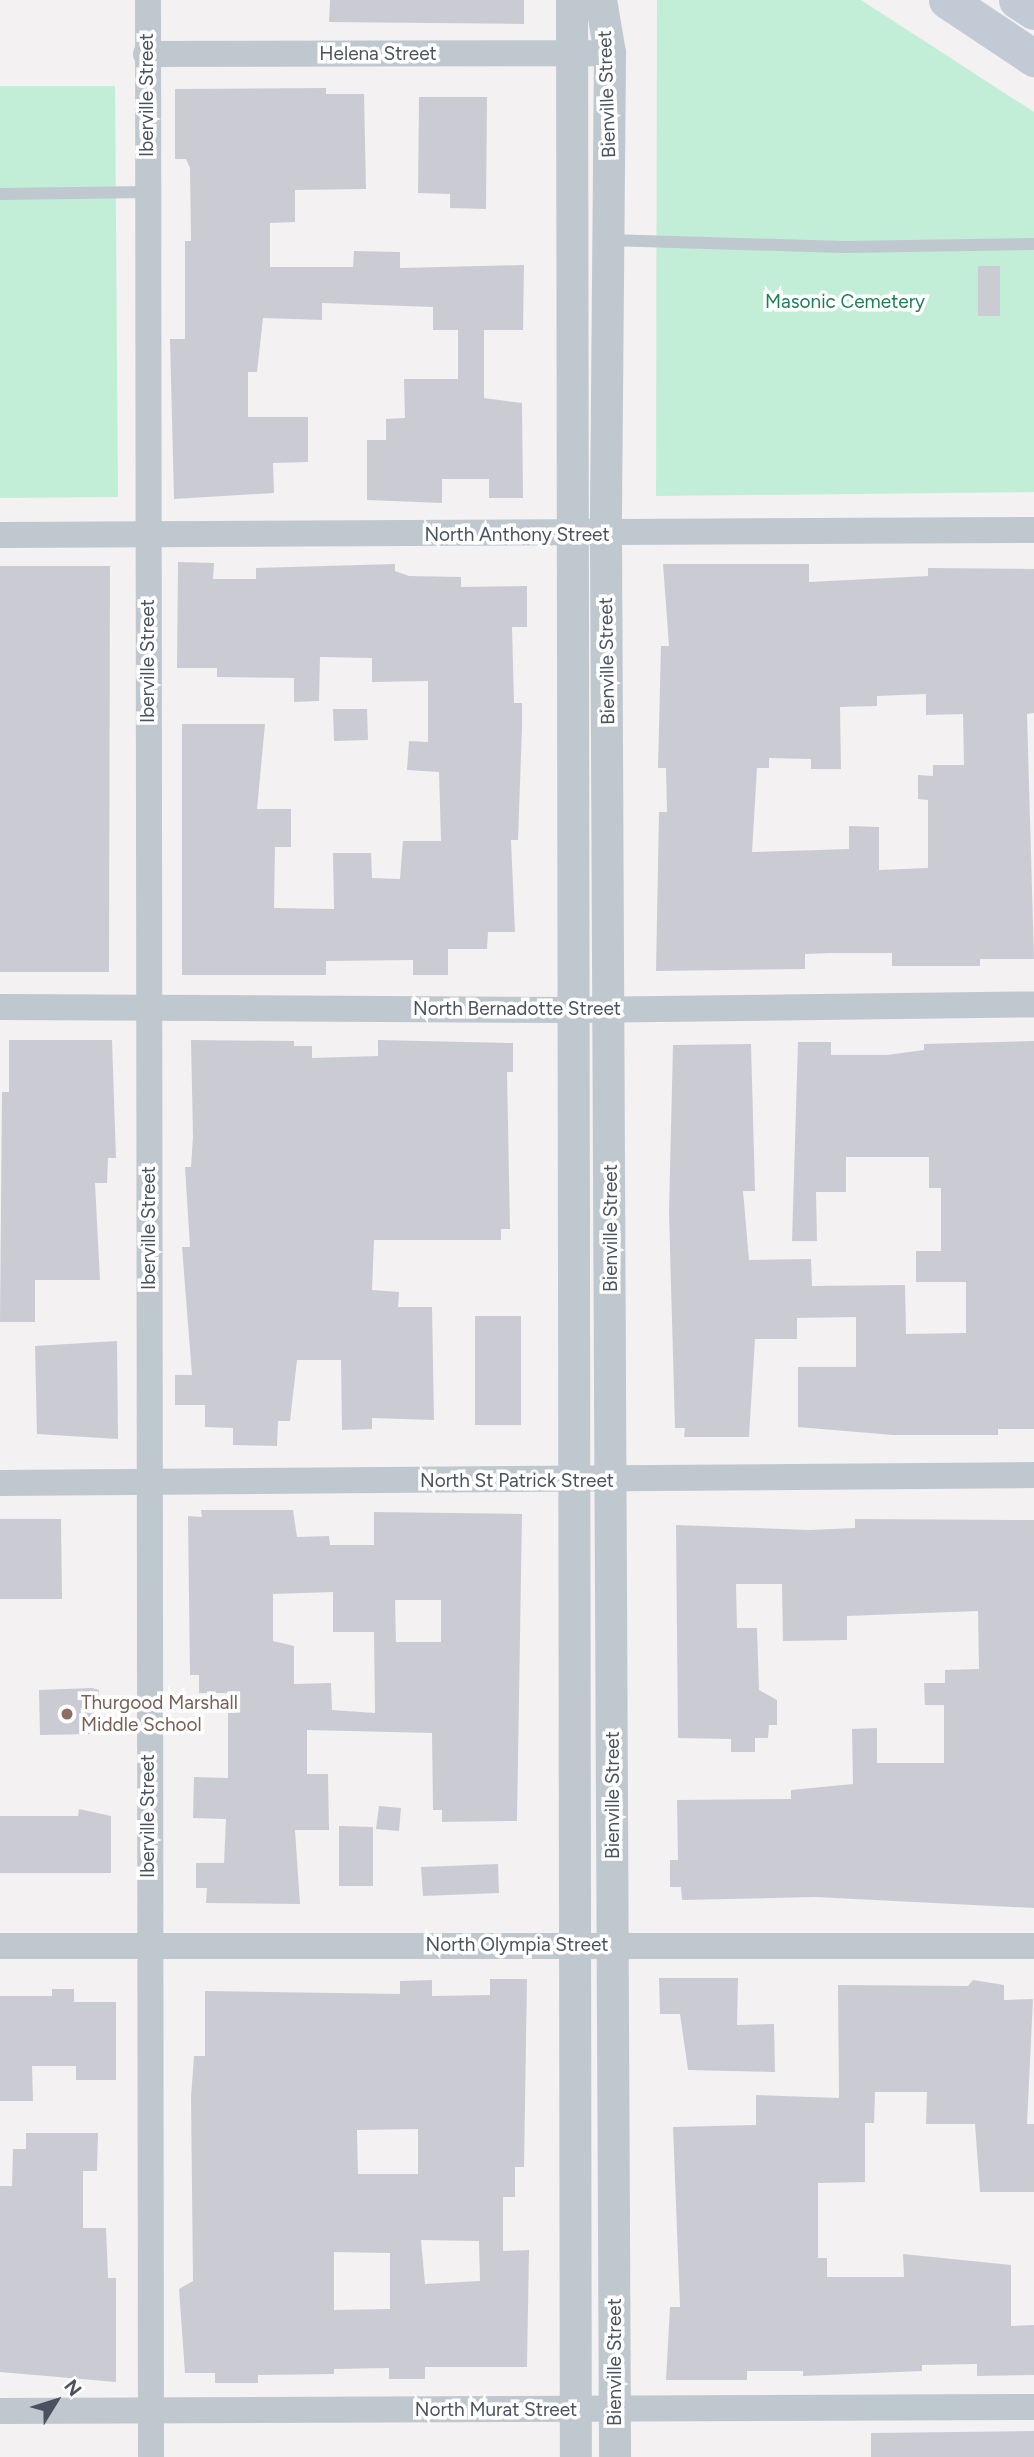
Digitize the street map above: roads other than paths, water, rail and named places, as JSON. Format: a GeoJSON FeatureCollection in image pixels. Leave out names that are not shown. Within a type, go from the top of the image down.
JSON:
{"type":"FeatureCollection","features":[{"type":"Feature","properties":{"kind":"main road"},"geometry":{"type":"LineString","coordinates":[[947,0],[1034,58]]}},
{"type":"Feature","properties":{"kind":"main road"},"geometry":{"type":"LineString","coordinates":[[1017,0],[1034,11]]}},
{"type":"Feature","properties":{"kind":"street","name":"Iberville Street"},"geometry":{"type":"LineString","coordinates":[[148,0],[150,1482],[147,1945],[151,2457]]}},
{"type":"Feature","properties":{"kind":"street","name":"Bienville Street"},"geometry":{"type":"LineString","coordinates":[[572,0],[576,2457]]}},
{"type":"Feature","properties":{"kind":"street","name":"Bienville Street"},"geometry":{"type":"LineString","coordinates":[[601,0],[610,53],[606,534],[615,2457]]}},
{"type":"Feature","properties":{"kind":"street","name":"Helena Street"},"geometry":{"type":"LineString","coordinates":[[146,54],[610,53]]}},
{"type":"Feature","properties":{"kind":"street","name":"North Anthony Street"},"geometry":{"type":"LineString","coordinates":[[0,535],[1034,530]]}},
{"type":"Feature","properties":{"kind":"street","name":"North Bernadotte Street"},"geometry":{"type":"LineString","coordinates":[[0,1007],[610,1010],[1034,1004]]}},
{"type":"Feature","properties":{"kind":"street","name":"North St Patrick Street"},"geometry":{"type":"LineString","coordinates":[[0,1483],[1034,1475]]}},
{"type":"Feature","properties":{"kind":"street","name":"North Olympia Street"},"geometry":{"type":"LineString","coordinates":[[0,1947],[1034,1946]]}},
{"type":"Feature","properties":{"kind":"street","name":"North Murat Street"},"geometry":{"type":"LineString","coordinates":[[0,2411],[1034,2407]]}},
{"type":"Feature","properties":{"kind":"lane"},"geometry":{"type":"LineString","coordinates":[[0,194],[148,192]]}},
{"type":"Feature","properties":{"kind":"lane"},"geometry":{"type":"LineString","coordinates":[[608,240],[844,247],[1034,244]]}},
{"type":"Feature","properties":{"kind":"place","name":"Thurgood Marshall Middle School"},"geometry":{"type":"Point","coordinates":[67,1714]}},
{"type":"Feature","properties":{"kind":"park label","name":"Masonic Cemetery"},"geometry":{"type":"Point","coordinates":[845,302]}}]}
